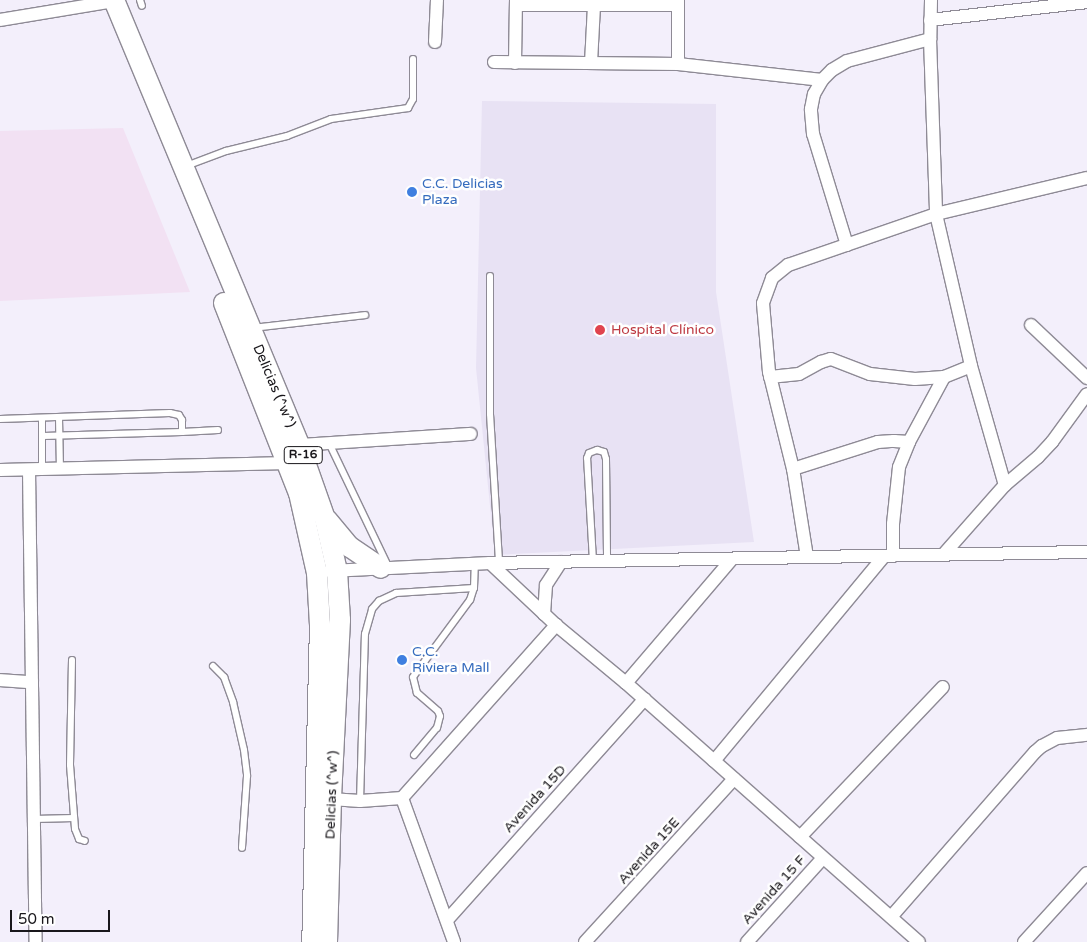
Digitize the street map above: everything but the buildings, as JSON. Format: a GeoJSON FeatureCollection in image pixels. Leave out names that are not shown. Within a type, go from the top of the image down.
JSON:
{"type":"FeatureCollection","features":[{"type":"Feature","properties":{"kind":"main road","name":"Delicias (^w^)"},"geometry":{"type":"LineString","coordinates":[[111,1],[300,445],[326,519],[327,572],[320,634],[312,942]]}},
{"type":"Feature","properties":{"kind":"main road","name":"Delicias (^w^)"},"geometry":{"type":"LineString","coordinates":[[111,1],[288,463],[327,572],[340,620],[331,799],[327,942]]}},
{"type":"Feature","properties":{"kind":"main road"},"geometry":{"type":"LineString","coordinates":[[326,519],[350,546],[385,568]]}},
{"type":"Feature","properties":{"kind":"street"},"geometry":{"type":"LineString","coordinates":[[435,42],[437,0]]}},
{"type":"Feature","properties":{"kind":"street"},"geometry":{"type":"LineString","coordinates":[[931,0],[930,40],[936,214],[970,366],[1005,485]]}},
{"type":"Feature","properties":{"kind":"street"},"geometry":{"type":"LineString","coordinates":[[0,20],[111,1]]}},
{"type":"Feature","properties":{"kind":"street"},"geometry":{"type":"LineString","coordinates":[[515,62],[516,2],[594,5],[678,2],[678,64]]}},
{"type":"Feature","properties":{"kind":"street"},"geometry":{"type":"LineString","coordinates":[[930,20],[1087,2]]}},
{"type":"Feature","properties":{"kind":"street"},"geometry":{"type":"LineString","coordinates":[[591,63],[594,5]]}},
{"type":"Feature","properties":{"kind":"street"},"geometry":{"type":"LineString","coordinates":[[847,245],[813,134],[811,109],[814,94],[822,80],[832,70],[846,61],[930,40]]}},
{"type":"Feature","properties":{"kind":"street"},"geometry":{"type":"LineString","coordinates":[[494,62],[678,64],[822,80]]}},
{"type":"Feature","properties":{"kind":"street"},"geometry":{"type":"LineString","coordinates":[[807,558],[793,469],[770,377],[763,303],[772,278],[788,265],[936,214],[1087,178]]}},
{"type":"Feature","properties":{"kind":"street"},"geometry":{"type":"LineString","coordinates":[[1032,325],[1087,378]]}},
{"type":"Feature","properties":{"kind":"street"},"geometry":{"type":"LineString","coordinates":[[770,377],[799,374],[820,362],[831,359],[870,374],[890,377],[944,377],[970,366]]}},
{"type":"Feature","properties":{"kind":"street"},"geometry":{"type":"LineString","coordinates":[[714,761],[889,556],[896,478],[901,459],[944,377]]}},
{"type":"Feature","properties":{"kind":"street"},"geometry":{"type":"LineString","coordinates":[[943,555],[1005,485],[1038,456],[1065,425],[1087,394]]}},
{"type":"Feature","properties":{"kind":"street"},"geometry":{"type":"LineString","coordinates":[[300,445],[471,434]]}},
{"type":"Feature","properties":{"kind":"street"},"geometry":{"type":"LineString","coordinates":[[793,469],[878,442],[909,442]]}},
{"type":"Feature","properties":{"kind":"street"},"geometry":{"type":"LineString","coordinates":[[0,470],[288,463]]}},
{"type":"Feature","properties":{"kind":"street"},"geometry":{"type":"LineString","coordinates":[[36,470],[32,682],[36,942]]}},
{"type":"Feature","properties":{"kind":"street"},"geometry":{"type":"LineString","coordinates":[[327,572],[494,563],[1087,552]]}},
{"type":"Feature","properties":{"kind":"street"},"geometry":{"type":"LineString","coordinates":[[626,683],[732,559]]}},
{"type":"Feature","properties":{"kind":"street"},"geometry":{"type":"LineString","coordinates":[[544,614],[546,585],[561,562]]}},
{"type":"Feature","properties":{"kind":"street"},"geometry":{"type":"LineString","coordinates":[[494,563],[556,625],[626,683],[891,917],[912,940]]}},
{"type":"Feature","properties":{"kind":"street"},"geometry":{"type":"LineString","coordinates":[[331,799],[402,798],[556,625]]}},
{"type":"Feature","properties":{"kind":"street"},"geometry":{"type":"LineString","coordinates":[[0,680],[32,682]]}},
{"type":"Feature","properties":{"kind":"street"},"geometry":{"type":"LineString","coordinates":[[800,837],[944,687]]}},
{"type":"Feature","properties":{"kind":"street","name":"Avenida 15D"},"geometry":{"type":"LineString","coordinates":[[448,919],[644,699]]}},
{"type":"Feature","properties":{"kind":"street"},"geometry":{"type":"LineString","coordinates":[[891,917],[1035,752],[1057,738],[1087,735]]}},
{"type":"Feature","properties":{"kind":"street","name":"Avenida 15E"},"geometry":{"type":"LineString","coordinates":[[585,942],[734,779]]}},
{"type":"Feature","properties":{"kind":"street"},"geometry":{"type":"LineString","coordinates":[[402,798],[448,919],[454,942]]}},
{"type":"Feature","properties":{"kind":"street","name":"Avenida 15 F"},"geometry":{"type":"LineString","coordinates":[[747,942],[823,858]]}},
{"type":"Feature","properties":{"kind":"street"},"geometry":{"type":"LineString","coordinates":[[1024,942],[1087,873]]}},
{"type":"Feature","properties":{"kind":"lane"},"geometry":{"type":"LineString","coordinates":[[182,167],[226,151],[288,136],[330,119],[408,108],[414,99],[412,58]]}},
{"type":"Feature","properties":{"kind":"lane"},"geometry":{"type":"LineString","coordinates":[[490,276],[490,414],[494,563]]}},
{"type":"Feature","properties":{"kind":"lane"},"geometry":{"type":"LineString","coordinates":[[249,329],[366,315]]}},
{"type":"Feature","properties":{"kind":"lane"},"geometry":{"type":"LineString","coordinates":[[0,418],[42,419],[175,413],[181,417],[182,432]]}},
{"type":"Feature","properties":{"kind":"lane"},"geometry":{"type":"LineString","coordinates":[[59,418],[60,469]]}},
{"type":"Feature","properties":{"kind":"lane"},"geometry":{"type":"LineString","coordinates":[[36,470],[43,436],[42,419]]}},
{"type":"Feature","properties":{"kind":"lane"},"geometry":{"type":"LineString","coordinates":[[43,436],[218,430]]}},
{"type":"Feature","properties":{"kind":"lane"},"geometry":{"type":"LineString","coordinates":[[329,443],[385,568]]}},
{"type":"Feature","properties":{"kind":"lane"},"geometry":{"type":"LineString","coordinates":[[593,561],[588,458],[589,453],[597,450],[604,452],[606,459],[607,561]]}},
{"type":"Feature","properties":{"kind":"lane"},"geometry":{"type":"LineString","coordinates":[[414,755],[437,728],[440,716],[438,711],[417,693],[413,677],[470,600],[474,588],[475,564]]}},
{"type":"Feature","properties":{"kind":"lane"},"geometry":{"type":"LineString","coordinates":[[360,800],[365,634],[372,609],[379,601],[396,593],[474,588]]}},
{"type":"Feature","properties":{"kind":"lane"},"geometry":{"type":"LineString","coordinates":[[72,660],[70,765],[77,835],[84,841]]}},
{"type":"Feature","properties":{"kind":"lane"},"geometry":{"type":"LineString","coordinates":[[212,666],[224,677],[233,702],[244,750],[247,776],[242,848]]}},
{"type":"Feature","properties":{"kind":"lane"},"geometry":{"type":"LineString","coordinates":[[34,819],[74,818]]}},
{"type":"Feature","properties":{"kind":"shaded area","name":"Hospital Clínico"},"geometry":{"type":"Polygon","coordinates":[[[482,101],[716,104],[716,292],[754,542],[495,555],[476,368],[482,101]]]}},
{"type":"Feature","properties":{"kind":"shaded area"},"geometry":{"type":"Polygon","coordinates":[[[123,128],[190,292],[0,301],[0,131],[123,128]]]}},
{"type":"Feature","properties":{"kind":"place","name":"C.C. Delicias Plaza"},"geometry":{"type":"Point","coordinates":[412,192]}},
{"type":"Feature","properties":{"kind":"place","name":"Hospital Clínico"},"geometry":{"type":"Point","coordinates":[600,330]}},
{"type":"Feature","properties":{"kind":"place","name":"C.C. Riviera Mall"},"geometry":{"type":"Point","coordinates":[402,660]}}]}
